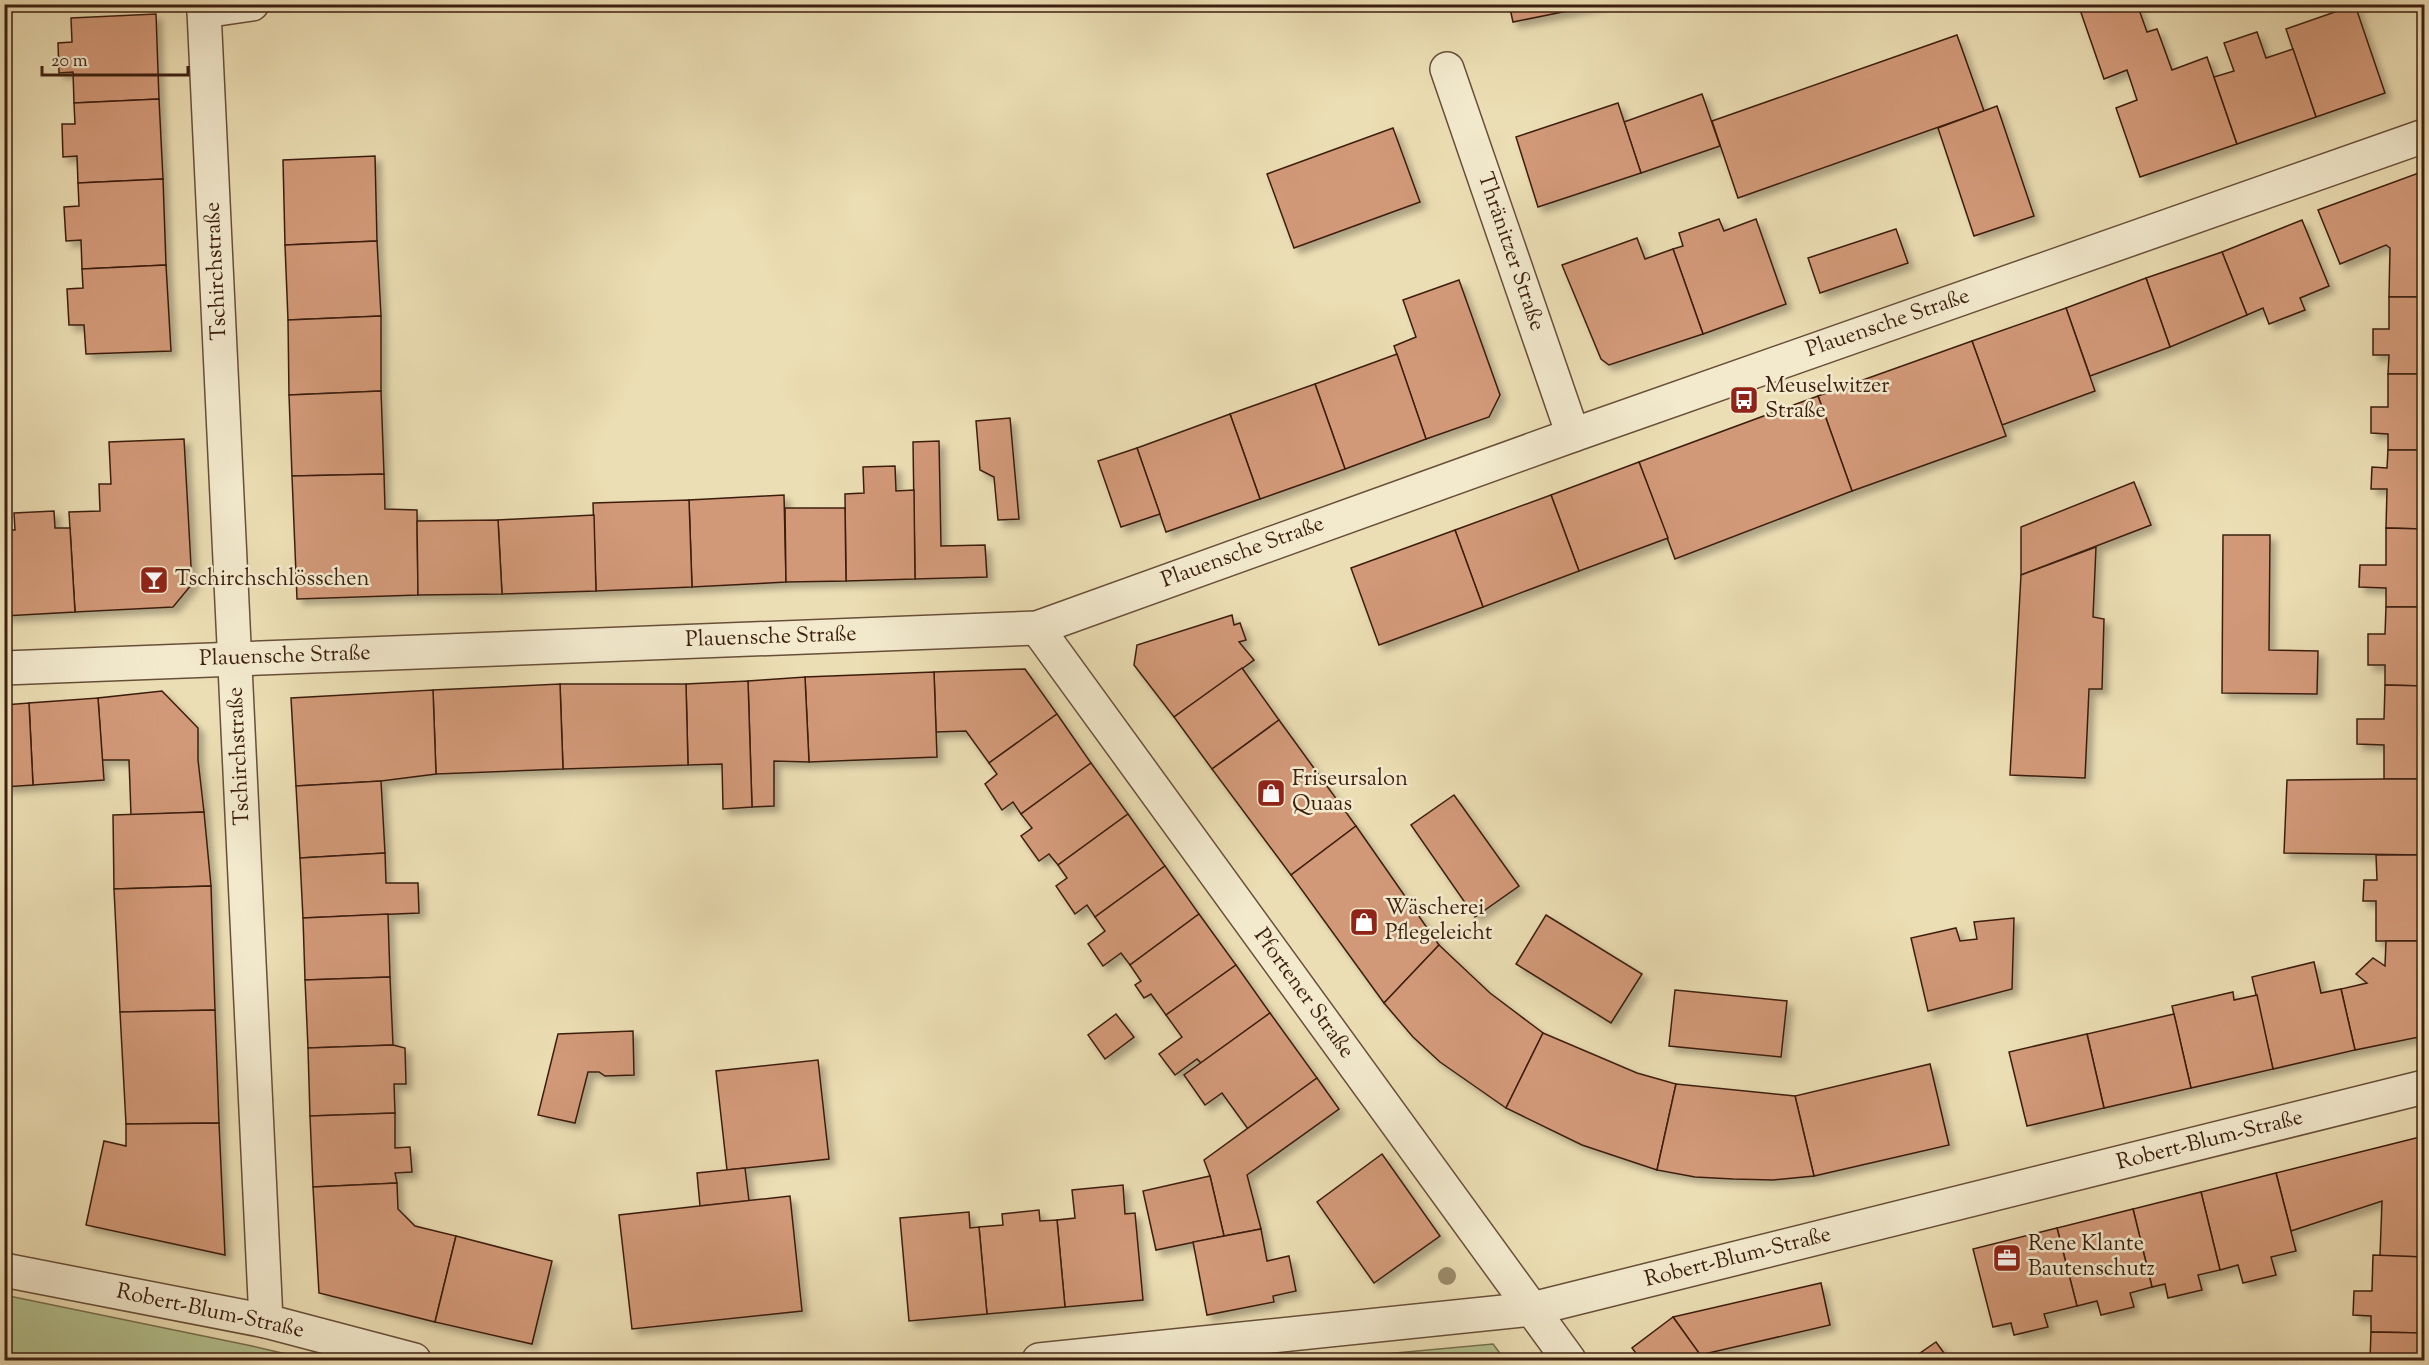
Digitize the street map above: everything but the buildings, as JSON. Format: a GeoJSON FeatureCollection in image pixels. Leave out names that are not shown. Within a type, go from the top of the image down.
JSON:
{"type":"FeatureCollection","features":[{"type":"Feature","properties":{"kind":"street","name":"Tschirchstraße"},"geometry":{"type":"LineString","coordinates":[[252,4],[205,8],[266,1322]]}},
{"type":"Feature","properties":{"kind":"street","name":"Thränitzer Straße"},"geometry":{"type":"LineString","coordinates":[[1447,69],[1574,435]]}},
{"type":"Feature","properties":{"kind":"street","name":"Plauensche Straße"},"geometry":{"type":"LineString","coordinates":[[4,669],[1037,628],[1574,435],[2424,136]]}},
{"type":"Feature","properties":{"kind":"street","name":"Pfortener Straße"},"geometry":{"type":"LineString","coordinates":[[1037,628],[1569,1360]]}},
{"type":"Feature","properties":{"kind":"street","name":"Robert-Blum-Straße"},"geometry":{"type":"LineString","coordinates":[[1039,1360],[1532,1309],[2424,1087]]}},
{"type":"Feature","properties":{"kind":"street","name":"Robert-Blum-Straße"},"geometry":{"type":"LineString","coordinates":[[4,1270],[266,1322],[414,1360]]}},
{"type":"Feature","properties":{"kind":"green space"},"geometry":{"type":"Polygon","coordinates":[[[4,1295],[252,1346],[312,1360],[5,1360],[4,1295]]]}},
{"type":"Feature","properties":{"kind":"green space"},"geometry":{"type":"Polygon","coordinates":[[[1493,1344],[1505,1360],[1319,1360],[1493,1344]]]}},
{"type":"Feature","properties":{"kind":"place","name":"Meuselwitzer Straße"},"geometry":{"type":"Point","coordinates":[1744,400]}},
{"type":"Feature","properties":{"kind":"place","name":"Tschirchschlösschen"},"geometry":{"type":"Point","coordinates":[154,580]}},
{"type":"Feature","properties":{"kind":"place","name":"Friseursalon Quaas"},"geometry":{"type":"Point","coordinates":[1271,793]}},
{"type":"Feature","properties":{"kind":"place","name":"Wäscherei Pflegeleicht"},"geometry":{"type":"Point","coordinates":[1364,922]}},
{"type":"Feature","properties":{"kind":"place","name":"Rene Klante Bautenschutz"},"geometry":{"type":"Point","coordinates":[2007,1258]}}]}
